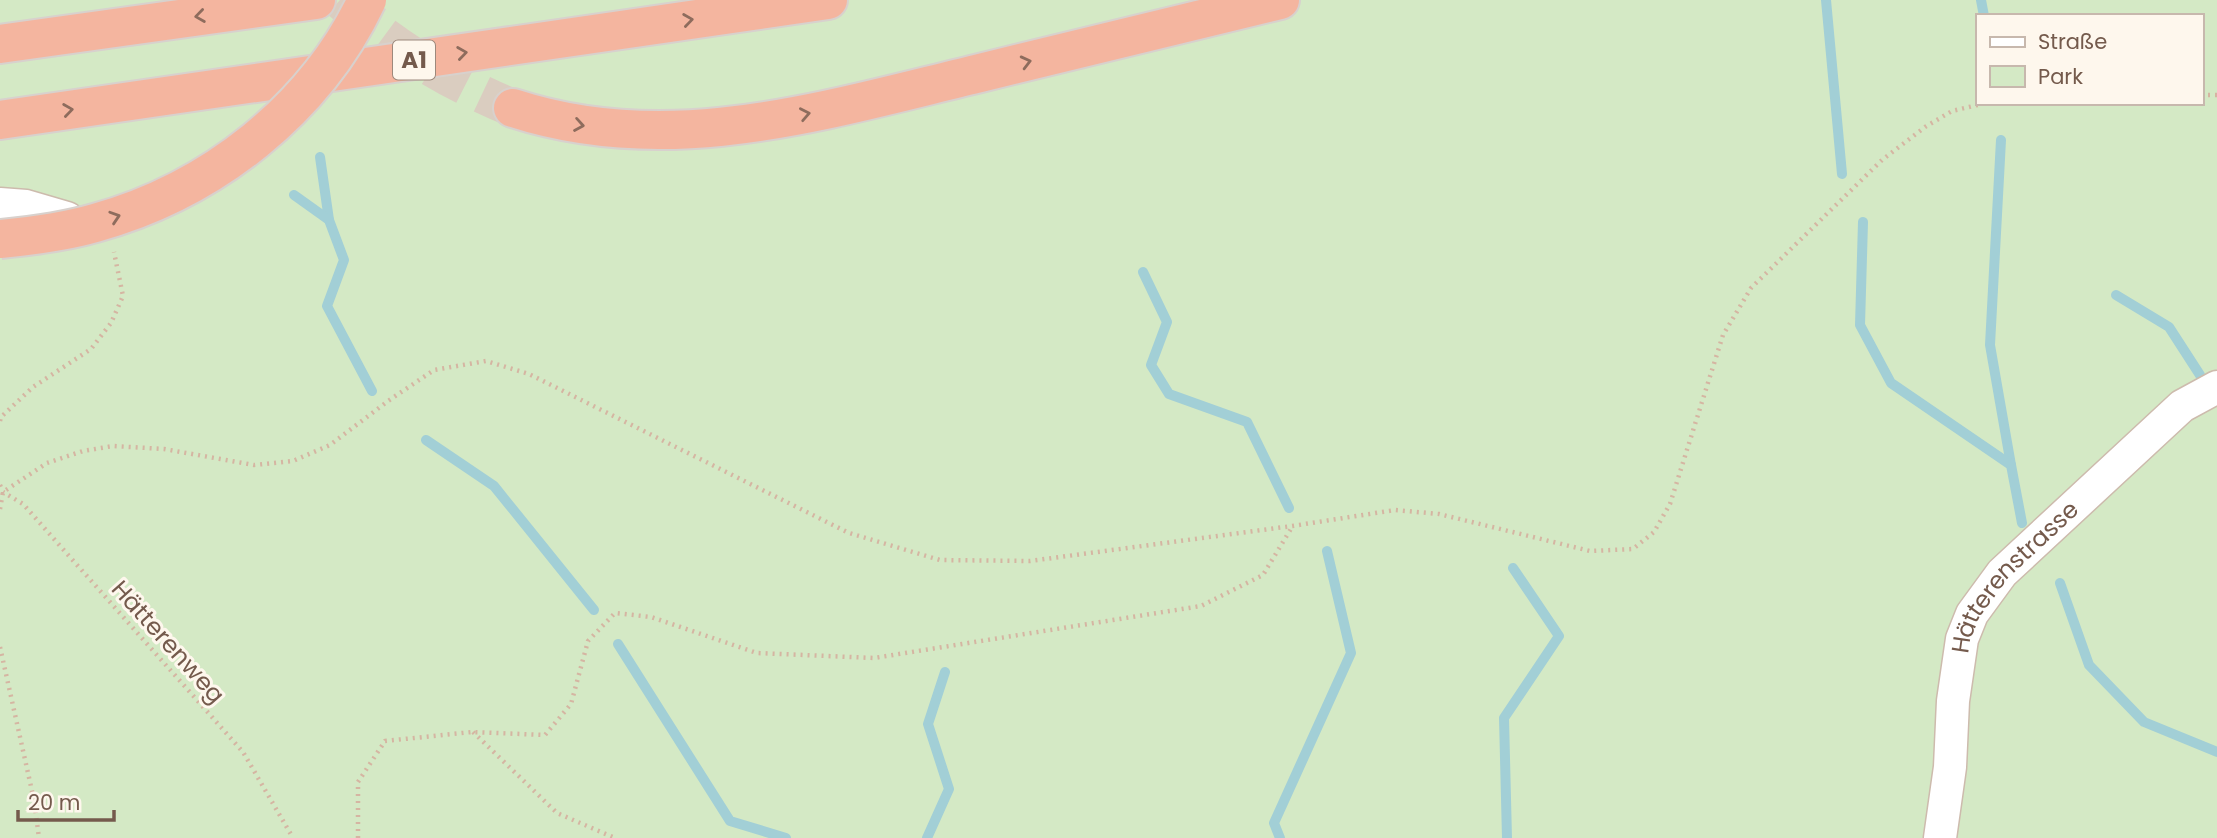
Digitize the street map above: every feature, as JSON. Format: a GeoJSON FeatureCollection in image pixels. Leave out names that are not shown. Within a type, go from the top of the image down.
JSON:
{"type":"FeatureCollection","features":[{"type":"Feature","properties":{"kind":"highway"},"geometry":{"type":"LineString","coordinates":[[0,44],[316,0]]}},
{"type":"Feature","properties":{"kind":"highway"},"geometry":{"type":"LineString","coordinates":[[0,239],[94,223],[163,198],[211,173],[259,138],[298,100],[336,54],[367,0]]}},
{"type":"Feature","properties":{"kind":"highway","name":"A1"},"geometry":{"type":"LineString","coordinates":[[0,120],[828,0]]}},
{"type":"Feature","properties":{"kind":"highway"},"geometry":{"type":"LineString","coordinates":[[513,108],[567,123],[627,131],[674,131],[743,125],[828,109],[1280,0]]}},
{"type":"Feature","properties":{"kind":"street"},"geometry":{"type":"LineString","coordinates":[[0,204],[26,206],[67,218]]}},
{"type":"Feature","properties":{"kind":"street","name":"Hätterenstrasse"},"geometry":{"type":"LineString","coordinates":[[1940,838],[1950,767],[1953,701],[1962,639],[1972,614],[2003,573],[2182,406],[2217,387]]}},
{"type":"Feature","properties":{"kind":"path"},"geometry":{"type":"LineString","coordinates":[[3,492],[47,463],[83,451],[113,446],[164,449],[254,465],[293,461],[330,445],[434,370],[486,361],[529,374],[849,533],[940,560],[1030,561],[1395,510],[1439,514],[1590,551],[1633,549],[1654,532],[1670,504],[1724,335],[1751,288],[1882,160],[1924,127],[1952,111],[1978,105]]}},
{"type":"Feature","properties":{"kind":"path"},"geometry":{"type":"LineString","coordinates":[[0,421],[33,387],[91,349],[111,323],[123,296],[114,251]]}},
{"type":"Feature","properties":{"kind":"path"},"geometry":{"type":"LineString","coordinates":[[0,485],[3,492],[0,509]]}},
{"type":"Feature","properties":{"kind":"path","name":"Hätterenweg"},"geometry":{"type":"LineString","coordinates":[[3,492],[23,504],[243,752],[293,838]]}},
{"type":"Feature","properties":{"kind":"path"},"geometry":{"type":"LineString","coordinates":[[358,838],[358,782],[385,741],[472,732],[545,735],[571,704],[588,641],[615,614],[651,617],[757,653],[874,658],[1201,606],[1263,575],[1293,526]]}},
{"type":"Feature","properties":{"kind":"path"},"geometry":{"type":"LineString","coordinates":[[0,647],[34,800],[39,838]]}},
{"type":"Feature","properties":{"kind":"path"},"geometry":{"type":"LineString","coordinates":[[472,732],[556,813],[615,838]]}},
{"type":"Feature","properties":{"kind":"green space"},"geometry":{"type":"Polygon","coordinates":[[[0,0],[2217,0],[2217,838],[0,838],[0,0]]]}},
{"type":"Feature","properties":{"kind":"waterway"},"geometry":{"type":"LineString","coordinates":[[1826,0],[1842,174]]}},
{"type":"Feature","properties":{"kind":"waterway"},"geometry":{"type":"LineString","coordinates":[[1981,0],[1984,14]]}},
{"type":"Feature","properties":{"kind":"waterway"},"geometry":{"type":"LineString","coordinates":[[2001,140],[1990,345],[2011,465]]}},
{"type":"Feature","properties":{"kind":"waterway"},"geometry":{"type":"LineString","coordinates":[[320,157],[329,220]]}},
{"type":"Feature","properties":{"kind":"waterway"},"geometry":{"type":"LineString","coordinates":[[294,195],[329,220],[344,260],[327,306],[372,391]]}},
{"type":"Feature","properties":{"kind":"waterway"},"geometry":{"type":"LineString","coordinates":[[1863,222],[1860,325],[1891,383],[2011,465],[2022,523]]}},
{"type":"Feature","properties":{"kind":"waterway"},"geometry":{"type":"LineString","coordinates":[[1143,272],[1167,322],[1151,365],[1169,394],[1247,422],[1289,508]]}},
{"type":"Feature","properties":{"kind":"waterway"},"geometry":{"type":"LineString","coordinates":[[2116,295],[2169,327],[2200,375]]}},
{"type":"Feature","properties":{"kind":"waterway"},"geometry":{"type":"LineString","coordinates":[[426,440],[494,486],[594,610]]}},
{"type":"Feature","properties":{"kind":"waterway"},"geometry":{"type":"LineString","coordinates":[[1280,838],[1274,823],[1351,653],[1327,551]]}},
{"type":"Feature","properties":{"kind":"waterway"},"geometry":{"type":"LineString","coordinates":[[1507,838],[1504,718],[1559,636],[1513,568]]}},
{"type":"Feature","properties":{"kind":"waterway"},"geometry":{"type":"LineString","coordinates":[[2060,583],[2089,665],[2144,722],[2217,752]]}},
{"type":"Feature","properties":{"kind":"waterway"},"geometry":{"type":"LineString","coordinates":[[618,644],[730,821],[786,838]]}},
{"type":"Feature","properties":{"kind":"waterway"},"geometry":{"type":"LineString","coordinates":[[927,838],[949,789],[928,724],[945,672]]}},
{"type":"Feature","properties":{"kind":"tunnel"},"geometry":{"type":"LineString","coordinates":[[340,0],[380,33],[422,62],[513,108]]}}]}
